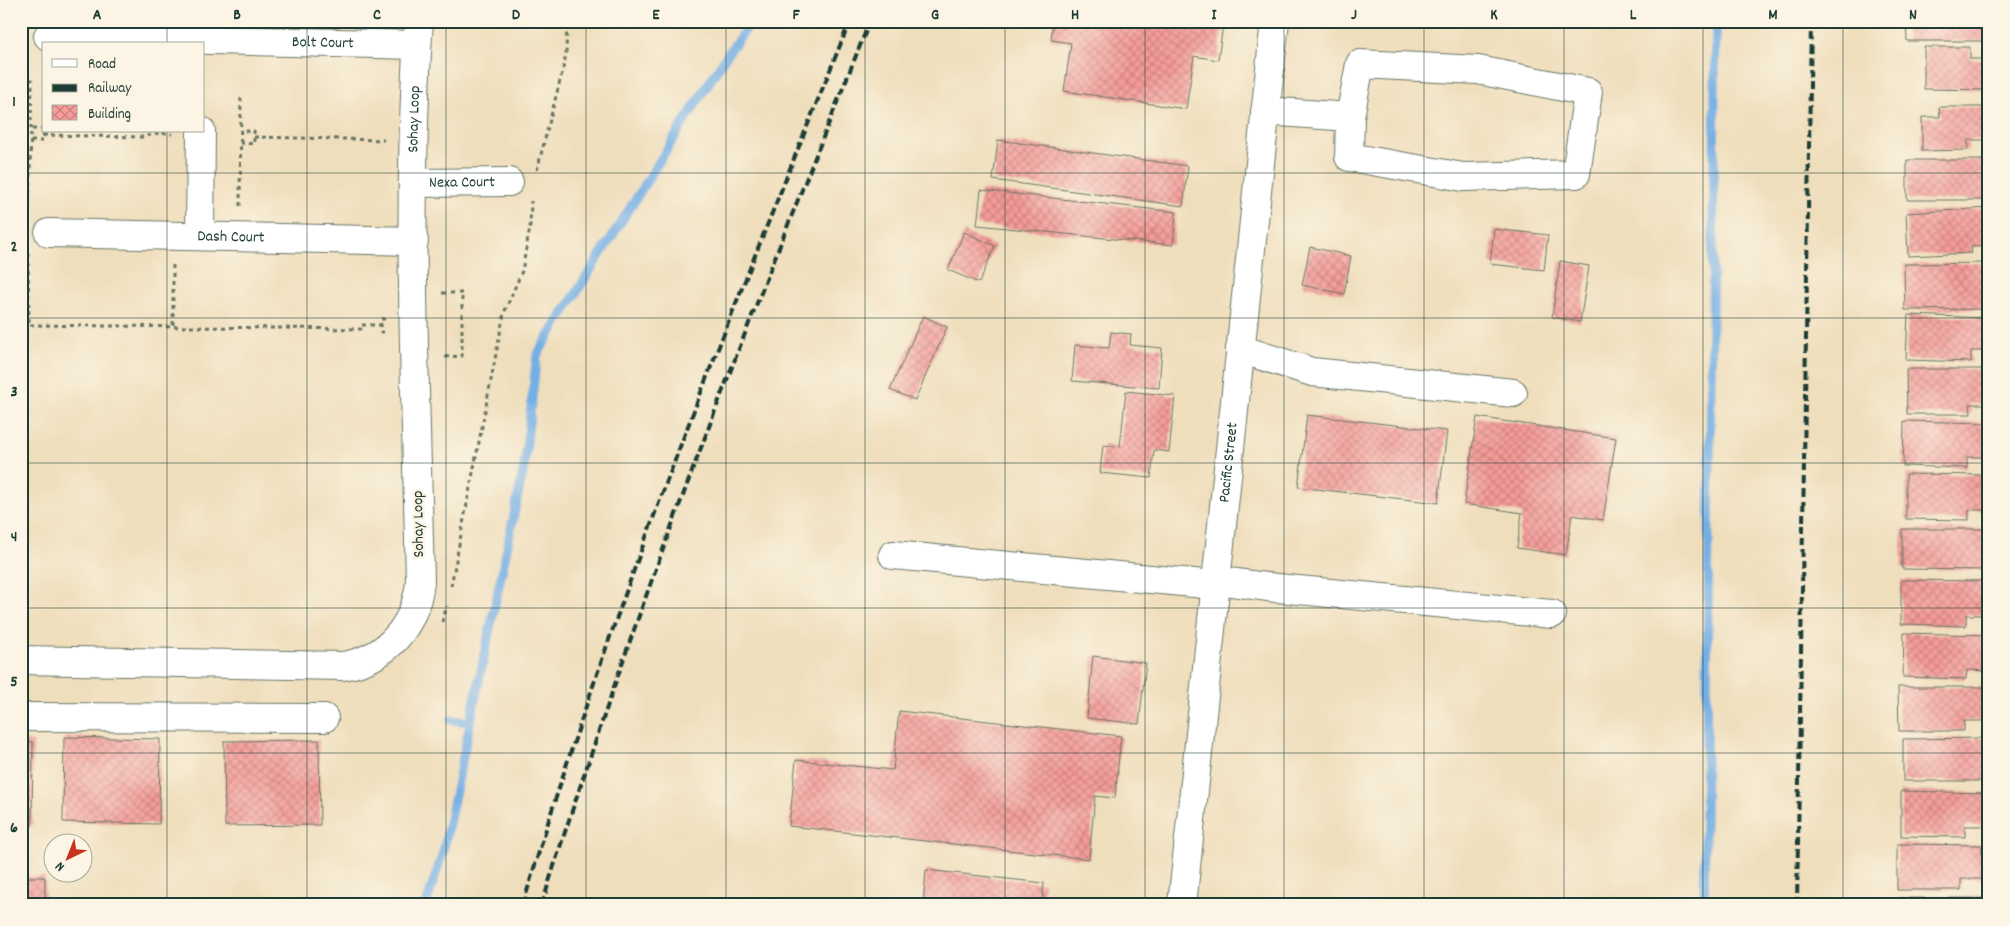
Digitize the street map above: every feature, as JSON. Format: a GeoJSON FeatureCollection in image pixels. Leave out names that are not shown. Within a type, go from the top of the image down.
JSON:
{"type":"FeatureCollection","features":[{"type":"Feature","properties":{"kind":"street","name":"Pacific Street"},"geometry":{"type":"LineString","coordinates":[[1182,905],[1275,21]]}},
{"type":"Feature","properties":{"kind":"street","name":"Bolt Court"},"geometry":{"type":"LineString","coordinates":[[48,36],[202,42],[418,33]]}},
{"type":"Feature","properties":{"kind":"street","name":"Sohay Loop"},"geometry":{"type":"LineString","coordinates":[[21,660],[342,666],[365,660],[390,644],[399,636],[412,616],[420,582],[414,241],[418,33]]}},
{"type":"Feature","properties":{"kind":"street"},"geometry":{"type":"LineString","coordinates":[[1360,64],[1478,70],[1588,92],[1576,174],[1464,177],[1349,157],[1350,118],[1360,64]]}},
{"type":"Feature","properties":{"kind":"street"},"geometry":{"type":"LineString","coordinates":[[1265,111],[1350,118]]}},
{"type":"Feature","properties":{"kind":"street"},"geometry":{"type":"LineString","coordinates":[[189,132],[200,236]]}},
{"type":"Feature","properties":{"kind":"street","name":"Nexa Court"},"geometry":{"type":"LineString","coordinates":[[414,183],[509,182]]}},
{"type":"Feature","properties":{"kind":"street","name":"Dash Court"},"geometry":{"type":"LineString","coordinates":[[39,241],[200,236],[414,241]]}},
{"type":"Feature","properties":{"kind":"street"},"geometry":{"type":"LineString","coordinates":[[1240,349],[1312,372],[1513,393]]}},
{"type":"Feature","properties":{"kind":"street"},"geometry":{"type":"LineString","coordinates":[[893,554],[1552,614]]}},
{"type":"Feature","properties":{"kind":"street"},"geometry":{"type":"LineString","coordinates":[[21,717],[324,718]]}},
{"type":"Feature","properties":{"kind":"path"},"geometry":{"type":"LineString","coordinates":[[21,80],[32,80],[29,214]]}},
{"type":"Feature","properties":{"kind":"path"},"geometry":{"type":"LineString","coordinates":[[240,206],[241,94]]}},
{"type":"Feature","properties":{"kind":"path"},"geometry":{"type":"LineString","coordinates":[[31,129],[42,129]]}},
{"type":"Feature","properties":{"kind":"path"},"geometry":{"type":"LineString","coordinates":[[240,131],[254,131],[254,144],[240,143]]}},
{"type":"Feature","properties":{"kind":"path"},"geometry":{"type":"LineString","coordinates":[[31,141],[43,141],[44,135],[142,136],[159,133],[189,132]]}},
{"type":"Feature","properties":{"kind":"path"},"geometry":{"type":"LineString","coordinates":[[254,137],[386,140]]}},
{"type":"Feature","properties":{"kind":"path"},"geometry":{"type":"LineString","coordinates":[[39,241],[30,324],[361,329],[361,325],[381,325]]}},
{"type":"Feature","properties":{"kind":"path"},"geometry":{"type":"LineString","coordinates":[[173,263],[174,327]]}},
{"type":"Feature","properties":{"kind":"path"},"geometry":{"type":"LineString","coordinates":[[436,293],[462,293],[462,356],[437,357]]}},
{"type":"Feature","properties":{"kind":"building"},"geometry":{"type":"Polygon","coordinates":[[[1053,21],[1201,21],[1223,24],[1218,60],[1194,56],[1186,109],[1064,91],[1071,43],[1051,40],[1053,21]]]}},
{"type":"Feature","properties":{"kind":"building"},"geometry":{"type":"Polygon","coordinates":[[[1906,21],[1989,21],[1989,41],[1907,41],[1906,21]]]}},
{"type":"Feature","properties":{"kind":"building"},"geometry":{"type":"Polygon","coordinates":[[[1924,47],[1970,47],[1970,59],[1989,59],[1989,90],[1924,89],[1924,47]]]}},
{"type":"Feature","properties":{"kind":"building"},"geometry":{"type":"Polygon","coordinates":[[[1939,107],[1989,107],[1989,140],[1968,140],[1968,150],[1922,151],[1922,117],[1940,117],[1939,107]]]}},
{"type":"Feature","properties":{"kind":"building"},"geometry":{"type":"Polygon","coordinates":[[[998,140],[1188,166],[1183,206],[993,180],[998,140]]]}},
{"type":"Feature","properties":{"kind":"building"},"geometry":{"type":"Polygon","coordinates":[[[1907,160],[1989,160],[1989,200],[1907,200],[1907,160]]]}},
{"type":"Feature","properties":{"kind":"building"},"geometry":{"type":"Polygon","coordinates":[[[981,190],[1176,212],[1173,245],[977,225],[981,190]]]}},
{"type":"Feature","properties":{"kind":"building"},"geometry":{"type":"Polygon","coordinates":[[[1989,208],[1989,246],[1971,247],[1972,253],[1908,256],[1906,213],[1989,208]]]}},
{"type":"Feature","properties":{"kind":"building"},"geometry":{"type":"Polygon","coordinates":[[[1494,229],[1548,235],[1544,270],[1490,264],[1494,229]]]}},
{"type":"Feature","properties":{"kind":"building"},"geometry":{"type":"Polygon","coordinates":[[[964,232],[995,246],[979,283],[948,270],[964,232]]]}},
{"type":"Feature","properties":{"kind":"building"},"geometry":{"type":"Polygon","coordinates":[[[1310,247],[1351,256],[1344,294],[1302,285],[1310,247]]]}},
{"type":"Feature","properties":{"kind":"building"},"geometry":{"type":"Polygon","coordinates":[[[1560,261],[1589,266],[1580,322],[1552,317],[1560,261]]]}},
{"type":"Feature","properties":{"kind":"building"},"geometry":{"type":"Polygon","coordinates":[[[1989,263],[1989,309],[1905,310],[1904,264],[1989,263]]]}},
{"type":"Feature","properties":{"kind":"building"},"geometry":{"type":"Polygon","coordinates":[[[1908,315],[1989,318],[1989,351],[1971,351],[1971,362],[1906,360],[1908,315]]]}},
{"type":"Feature","properties":{"kind":"building"},"geometry":{"type":"Polygon","coordinates":[[[923,316],[947,327],[915,400],[890,390],[923,316]]]}},
{"type":"Feature","properties":{"kind":"building"},"geometry":{"type":"Polygon","coordinates":[[[1111,332],[1131,334],[1130,345],[1162,348],[1159,388],[1072,381],[1075,345],[1109,348],[1111,332]]]}},
{"type":"Feature","properties":{"kind":"building"},"geometry":{"type":"Polygon","coordinates":[[[1906,369],[1989,369],[1989,404],[1970,404],[1971,414],[1907,414],[1906,369]]]}},
{"type":"Feature","properties":{"kind":"building"},"geometry":{"type":"Polygon","coordinates":[[[1126,391],[1175,396],[1169,452],[1154,450],[1151,478],[1100,473],[1103,445],[1120,447],[1126,391]]]}},
{"type":"Feature","properties":{"kind":"building"},"geometry":{"type":"Polygon","coordinates":[[[1307,415],[1447,431],[1438,503],[1298,487],[1307,415]]]}},
{"type":"Feature","properties":{"kind":"building"},"geometry":{"type":"Polygon","coordinates":[[[1477,417],[1616,438],[1603,520],[1572,515],[1566,555],[1517,548],[1522,513],[1464,504],[1477,417]]]}},
{"type":"Feature","properties":{"kind":"building"},"geometry":{"type":"Polygon","coordinates":[[[1904,421],[1989,423],[1988,457],[1967,457],[1967,468],[1903,466],[1904,421]]]}},
{"type":"Feature","properties":{"kind":"building"},"geometry":{"type":"Polygon","coordinates":[[[1906,474],[1989,475],[1989,510],[1969,510],[1969,520],[1906,519],[1906,474]]]}},
{"type":"Feature","properties":{"kind":"building"},"geometry":{"type":"Polygon","coordinates":[[[1902,529],[1986,529],[1986,570],[1902,569],[1902,529]]]}},
{"type":"Feature","properties":{"kind":"building"},"geometry":{"type":"Polygon","coordinates":[[[1901,580],[1986,581],[1986,615],[1966,615],[1966,626],[1901,624],[1901,580]]]}},
{"type":"Feature","properties":{"kind":"building"},"geometry":{"type":"Polygon","coordinates":[[[1904,633],[1989,635],[1988,671],[1967,670],[1966,679],[1903,677],[1904,633]]]}},
{"type":"Feature","properties":{"kind":"building"},"geometry":{"type":"Polygon","coordinates":[[[1093,656],[1146,663],[1139,724],[1087,718],[1093,656]]]}},
{"type":"Feature","properties":{"kind":"building"},"geometry":{"type":"Polygon","coordinates":[[[1898,687],[1984,687],[1985,721],[1964,721],[1964,731],[1899,731],[1898,687]]]}},
{"type":"Feature","properties":{"kind":"building"},"geometry":{"type":"Polygon","coordinates":[[[899,711],[1121,736],[1115,798],[1095,796],[1089,859],[789,826],[796,760],[893,770],[899,711]]]}},
{"type":"Feature","properties":{"kind":"building"},"geometry":{"type":"Polygon","coordinates":[[[64,737],[160,739],[159,824],[63,822],[64,737]]]}},
{"type":"Feature","properties":{"kind":"building"},"geometry":{"type":"Polygon","coordinates":[[[1986,738],[1987,781],[1903,781],[1903,739],[1986,738]]]}},
{"type":"Feature","properties":{"kind":"building"},"geometry":{"type":"Polygon","coordinates":[[[319,740],[320,825],[225,826],[224,741],[319,740]]]}},
{"type":"Feature","properties":{"kind":"building"},"geometry":{"type":"Polygon","coordinates":[[[21,741],[33,742],[32,826],[21,826],[21,741]]]}},
{"type":"Feature","properties":{"kind":"building"},"geometry":{"type":"Polygon","coordinates":[[[1901,791],[1986,793],[1986,826],[1965,826],[1965,837],[1901,836],[1901,791]]]}},
{"type":"Feature","properties":{"kind":"building"},"geometry":{"type":"Polygon","coordinates":[[[1897,844],[1982,845],[1982,879],[1961,879],[1961,890],[1897,890],[1897,844]]]}},
{"type":"Feature","properties":{"kind":"building"},"geometry":{"type":"Polygon","coordinates":[[[926,870],[1044,883],[1042,905],[923,905],[926,870]]]}},
{"type":"Feature","properties":{"kind":"building"},"geometry":{"type":"Polygon","coordinates":[[[21,877],[42,877],[42,884],[45,884],[45,905],[21,905],[21,877]]]}},
{"type":"Feature","properties":{"kind":"building"},"geometry":{"type":"Polygon","coordinates":[[[1899,898],[1985,898],[1985,905],[1899,905],[1899,898]]]}},
{"type":"Feature","properties":{"kind":"waterway"},"geometry":{"type":"LineString","coordinates":[[426,905],[443,852],[524,467],[537,355],[726,56],[752,21]]}},
{"type":"Feature","properties":{"kind":"waterway"},"geometry":{"type":"LineString","coordinates":[[1704,905],[1716,21]]}},
{"type":"Feature","properties":{"kind":"waterway"},"geometry":{"type":"LineString","coordinates":[[451,720],[470,722]]}},
{"type":"Feature","properties":{"kind":"railway"},"geometry":{"type":"LineString","coordinates":[[523,905],[557,793],[595,681],[675,459],[850,21]]}},
{"type":"Feature","properties":{"kind":"railway"},"geometry":{"type":"LineString","coordinates":[[542,905],[604,716],[666,541],[766,280],[870,21]]}},
{"type":"Feature","properties":{"kind":"railway"},"geometry":{"type":"LineString","coordinates":[[1797,905],[1811,21]]}}]}
